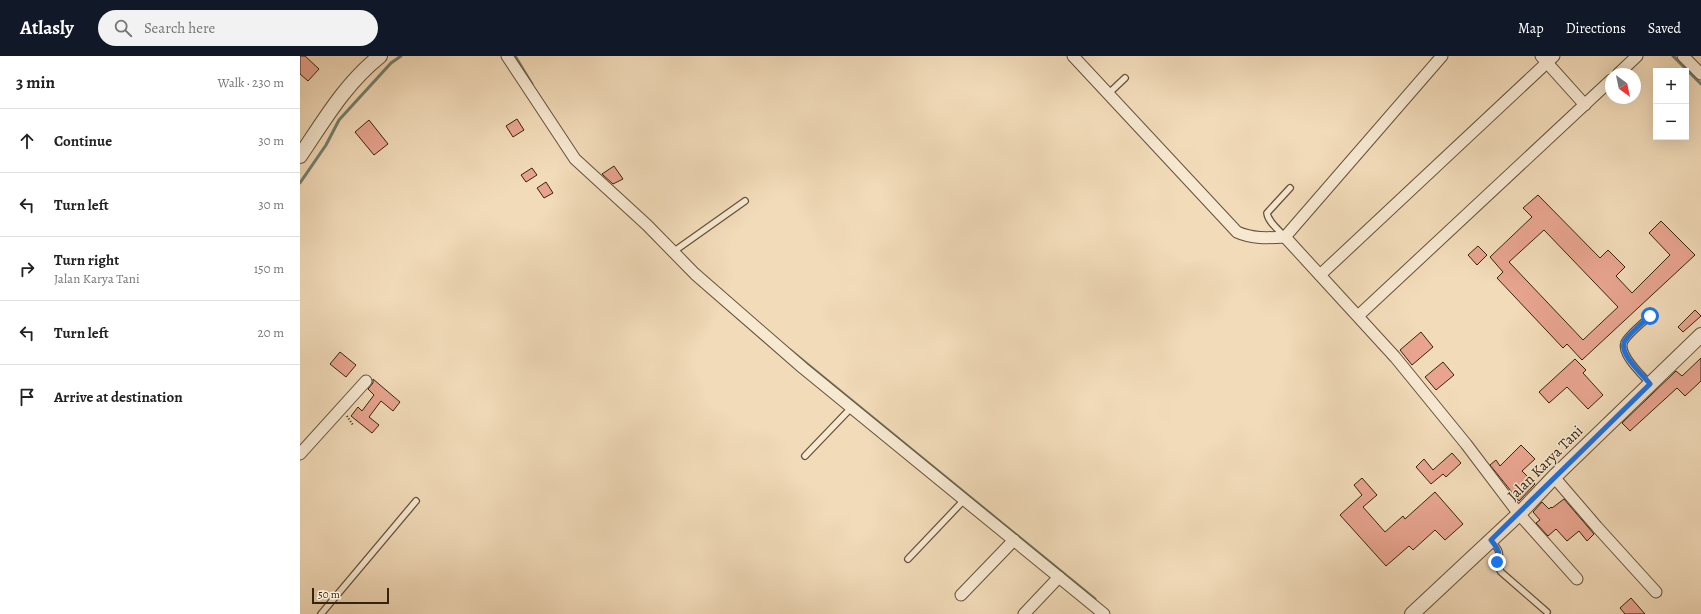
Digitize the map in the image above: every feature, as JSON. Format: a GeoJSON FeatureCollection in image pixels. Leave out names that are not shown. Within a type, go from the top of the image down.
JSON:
{"type":"FeatureCollection","features":[{"type":"Feature","properties":{"kind":"street"},"geometry":{"type":"LineString","coordinates":[[300,156],[348,86],[360,72],[380,56]]}},
{"type":"Feature","properties":{"kind":"street"},"geometry":{"type":"LineString","coordinates":[[507,56],[575,159],[647,225],[695,274],[851,408],[1104,614]]}},
{"type":"Feature","properties":{"kind":"street"},"geometry":{"type":"LineString","coordinates":[[1072,56],[1237,232],[1247,237],[1285,237],[1395,357],[1443,415],[1519,514],[1577,579]]}},
{"type":"Feature","properties":{"kind":"street"},"geometry":{"type":"LineString","coordinates":[[1285,237],[1442,56]]}},
{"type":"Feature","properties":{"kind":"street"},"geometry":{"type":"LineString","coordinates":[[1624,68],[1637,56]]}},
{"type":"Feature","properties":{"kind":"street"},"geometry":{"type":"LineString","coordinates":[[1683,56],[1701,74]]}},
{"type":"Feature","properties":{"kind":"street"},"geometry":{"type":"LineString","coordinates":[[1320,275],[1547,58],[1585,105]]}},
{"type":"Feature","properties":{"kind":"street"},"geometry":{"type":"LineString","coordinates":[[1358,316],[1605,86]]}},
{"type":"Feature","properties":{"kind":"street","name":"Jalan Karya Tani"},"geometry":{"type":"LineString","coordinates":[[1412,614],[1519,514],[1554,477],[1701,335]]}},
{"type":"Feature","properties":{"kind":"street"},"geometry":{"type":"LineString","coordinates":[[300,454],[366,381]]}},
{"type":"Feature","properties":{"kind":"street"},"geometry":{"type":"LineString","coordinates":[[1554,477],[1656,592]]}},
{"type":"Feature","properties":{"kind":"street"},"geometry":{"type":"LineString","coordinates":[[961,595],[1014,540]]}},
{"type":"Feature","properties":{"kind":"street"},"geometry":{"type":"LineString","coordinates":[[1024,614],[1059,577]]}},
{"type":"Feature","properties":{"kind":"lane"},"geometry":{"type":"LineString","coordinates":[[1108,94],[1125,78]]}},
{"type":"Feature","properties":{"kind":"lane"},"geometry":{"type":"LineString","coordinates":[[1285,237],[1267,216],[1290,188]]}},
{"type":"Feature","properties":{"kind":"lane"},"geometry":{"type":"LineString","coordinates":[[673,252],[745,201]]}},
{"type":"Feature","properties":{"kind":"lane"},"geometry":{"type":"LineString","coordinates":[[1650,316],[1624,341],[1623,348],[1627,357],[1650,384]]}},
{"type":"Feature","properties":{"kind":"lane"},"geometry":{"type":"LineString","coordinates":[[805,456],[851,408]]}},
{"type":"Feature","properties":{"kind":"lane"},"geometry":{"type":"LineString","coordinates":[[908,559],[964,500]]}},
{"type":"Feature","properties":{"kind":"lane"},"geometry":{"type":"LineString","coordinates":[[321,614],[416,501]]}},
{"type":"Feature","properties":{"kind":"lane"},"geometry":{"type":"LineString","coordinates":[[1491,540],[1499,550],[1500,555],[1498,567],[1501,572],[1547,612]]}},
{"type":"Feature","properties":{"kind":"building"},"geometry":{"type":"Polygon","coordinates":[[[300,56],[305,56],[319,69],[308,81],[300,74],[300,56]]]}},
{"type":"Feature","properties":{"kind":"building"},"geometry":{"type":"Polygon","coordinates":[[[517,119],[524,130],[513,137],[506,126],[517,119]]]}},
{"type":"Feature","properties":{"kind":"building"},"geometry":{"type":"Polygon","coordinates":[[[369,120],[388,144],[374,155],[355,132],[369,120]]]}},
{"type":"Feature","properties":{"kind":"building"},"geometry":{"type":"Polygon","coordinates":[[[614,166],[623,179],[613,184],[602,174],[614,166]]]}},
{"type":"Feature","properties":{"kind":"building"},"geometry":{"type":"Polygon","coordinates":[[[532,168],[537,175],[526,182],[521,175],[532,168]]]}},
{"type":"Feature","properties":{"kind":"building"},"geometry":{"type":"Polygon","coordinates":[[[546,182],[553,193],[544,198],[537,188],[546,182]]]}},
{"type":"Feature","properties":{"kind":"building"},"geometry":{"type":"Polygon","coordinates":[[[1538,195],[1600,258],[1608,250],[1625,267],[1616,276],[1632,293],[1670,255],[1649,233],[1661,221],[1695,255],[1582,360],[1567,344],[1563,348],[1497,278],[1503,272],[1490,257],[1532,217],[1523,208],[1538,195]],[[1544,230],[1509,262],[1583,340],[1618,307],[1544,230]]]}},
{"type":"Feature","properties":{"kind":"building"},"geometry":{"type":"Polygon","coordinates":[[[1478,246],[1487,255],[1477,265],[1468,255],[1478,246]]]}},
{"type":"Feature","properties":{"kind":"building"},"geometry":{"type":"Polygon","coordinates":[[[1695,310],[1701,316],[1683,332],[1678,327],[1695,310]]]}},
{"type":"Feature","properties":{"kind":"building"},"geometry":{"type":"Polygon","coordinates":[[[1421,332],[1433,347],[1412,365],[1400,350],[1421,332]]]}},
{"type":"Feature","properties":{"kind":"building"},"geometry":{"type":"Polygon","coordinates":[[[340,352],[356,365],[346,377],[330,364],[340,352]]]}},
{"type":"Feature","properties":{"kind":"building"},"geometry":{"type":"Polygon","coordinates":[[[1701,358],[1701,381],[1685,396],[1677,388],[1630,431],[1622,423],[1676,371],[1682,376],[1701,358]]]}},
{"type":"Feature","properties":{"kind":"building"},"geometry":{"type":"Polygon","coordinates":[[[1575,359],[1586,370],[1583,373],[1603,395],[1588,409],[1567,387],[1549,403],[1539,392],[1575,359]]]}},
{"type":"Feature","properties":{"kind":"building"},"geometry":{"type":"Polygon","coordinates":[[[1443,362],[1454,375],[1436,390],[1425,377],[1443,362]]]}},
{"type":"Feature","properties":{"kind":"building"},"geometry":{"type":"Polygon","coordinates":[[[373,379],[400,402],[393,411],[381,401],[369,417],[379,425],[372,433],[351,416],[358,407],[362,411],[374,395],[368,389],[373,383],[373,379]]]}},
{"type":"Feature","properties":{"kind":"building"},"geometry":{"type":"Polygon","coordinates":[[[1521,445],[1535,459],[1522,471],[1535,484],[1519,501],[1490,465],[1496,460],[1500,466],[1521,445]]]}},
{"type":"Feature","properties":{"kind":"building"},"geometry":{"type":"Polygon","coordinates":[[[1452,453],[1461,463],[1446,477],[1443,474],[1431,484],[1416,467],[1424,459],[1433,470],[1452,453]]]}},
{"type":"Feature","properties":{"kind":"building"},"geometry":{"type":"Polygon","coordinates":[[[1362,478],[1377,495],[1363,507],[1385,532],[1403,516],[1405,519],[1435,492],[1463,524],[1445,540],[1435,530],[1413,550],[1409,546],[1386,566],[1340,515],[1362,495],[1354,485],[1362,478]]]}},
{"type":"Feature","properties":{"kind":"building"},"geometry":{"type":"Polygon","coordinates":[[[1564,499],[1594,534],[1587,541],[1579,531],[1567,541],[1556,529],[1548,536],[1536,523],[1540,520],[1533,512],[1542,502],[1549,509],[1564,499]]]}},
{"type":"Feature","properties":{"kind":"building"},"geometry":{"type":"Polygon","coordinates":[[[1631,598],[1645,614],[1625,614],[1620,608],[1631,598]]]}},
{"type":"Feature","properties":{"kind":"waterway"},"geometry":{"type":"LineString","coordinates":[[300,183],[326,145],[339,120],[391,63],[401,56]]}},
{"type":"Feature","properties":{"kind":"waterway"},"geometry":{"type":"LineString","coordinates":[[515,56],[532,84]]}},
{"type":"Feature","properties":{"kind":"waterway"},"geometry":{"type":"LineString","coordinates":[[1673,56],[1701,84]]}},
{"type":"Feature","properties":{"kind":"waterway"},"geometry":{"type":"LineString","coordinates":[[790,350],[1095,599]]}},
{"type":"Feature","properties":{"kind":"route"},"geometry":{"type":"LineString","coordinates":[[1497,562],[1500,555],[1499,550],[1491,540],[1650,384],[1624,354],[1623,344],[1624,341],[1650,316]]}}]}
